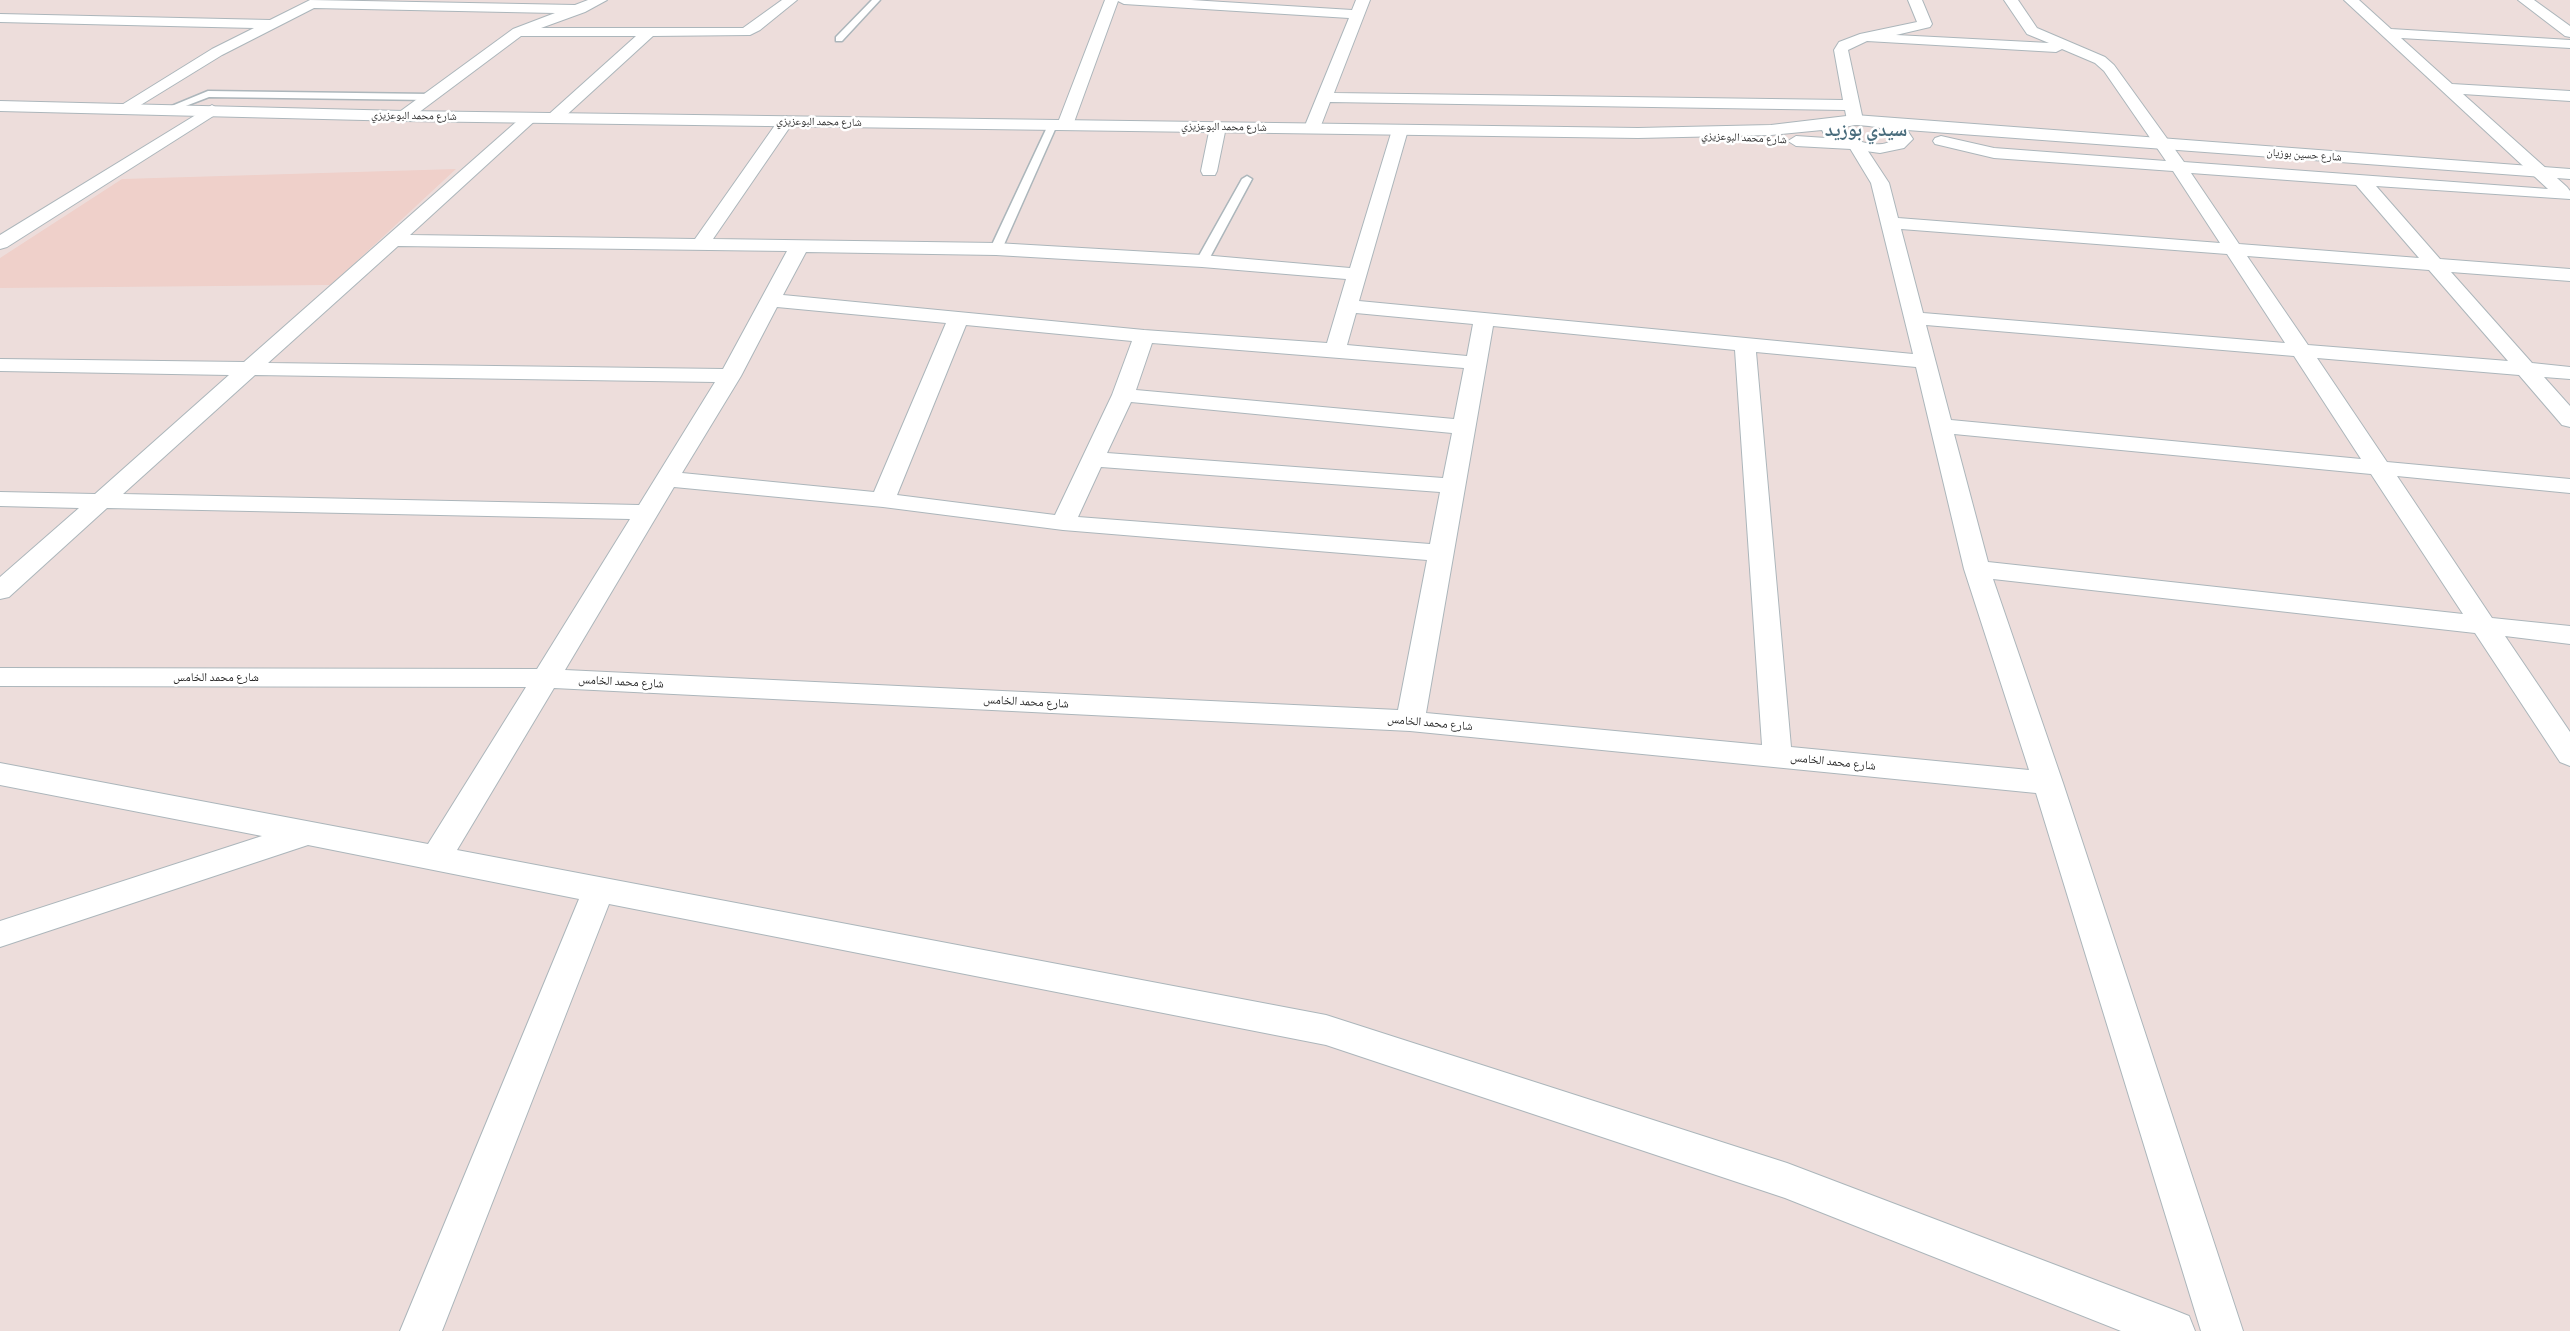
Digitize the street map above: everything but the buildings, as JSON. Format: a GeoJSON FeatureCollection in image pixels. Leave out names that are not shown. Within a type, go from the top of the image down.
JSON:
{"type":"FeatureCollection","features":[{"type":"Feature","properties":{"kind":"street"},"geometry":{"type":"LineString","coordinates":[[404,116],[518,32],[600,0]]}},
{"type":"Feature","properties":{"kind":"street"},"geometry":{"type":"LineString","coordinates":[[518,32],[745,32],[755,27],[790,0]]}},
{"type":"Feature","properties":{"kind":"street"},"geometry":{"type":"LineString","coordinates":[[1059,125],[1112,0]]}},
{"type":"Feature","properties":{"kind":"street"},"geometry":{"type":"LineString","coordinates":[[1124,0],[1360,7],[1312,128]]}},
{"type":"Feature","properties":{"kind":"street"},"geometry":{"type":"LineString","coordinates":[[1324,98],[1854,112],[1841,50],[1844,45],[1865,37],[1930,25],[1915,0]]}},
{"type":"Feature","properties":{"kind":"street"},"geometry":{"type":"LineString","coordinates":[[2012,0],[2032,31]]}},
{"type":"Feature","properties":{"kind":"street"},"geometry":{"type":"LineString","coordinates":[[2351,0],[2567,197]]}},
{"type":"Feature","properties":{"kind":"street"},"geometry":{"type":"LineString","coordinates":[[2525,0],[2570,33]]}},
{"type":"Feature","properties":{"kind":"street"},"geometry":{"type":"LineString","coordinates":[[126,109],[217,52],[316,2],[580,9]]}},
{"type":"Feature","properties":{"kind":"street"},"geometry":{"type":"LineString","coordinates":[[0,18],[273,24]]}},
{"type":"Feature","properties":{"kind":"street"},"geometry":{"type":"LineString","coordinates":[[2012,30],[2032,31],[2100,60],[2109,68],[2178,166],[2570,755]]}},
{"type":"Feature","properties":{"kind":"street"},"geometry":{"type":"LineString","coordinates":[[554,118],[648,32]]}},
{"type":"Feature","properties":{"kind":"street"},"geometry":{"type":"LineString","coordinates":[[2388,33],[2570,44]]}},
{"type":"Feature","properties":{"kind":"street"},"geometry":{"type":"LineString","coordinates":[[1865,37],[2072,49]]}},
{"type":"Feature","properties":{"kind":"street"},"geometry":{"type":"LineString","coordinates":[[2448,88],[2570,96]]}},
{"type":"Feature","properties":{"kind":"street","name":"شارع محمد البوعزيزي"},"geometry":{"type":"LineString","coordinates":[[0,106],[404,116],[1638,133],[1771,130],[1834,124],[1854,112]]}},
{"type":"Feature","properties":{"kind":"street"},"geometry":{"type":"LineString","coordinates":[[0,244],[212,110]]}},
{"type":"Feature","properties":{"kind":"street","name":"شارع حسين بوزيان"},"geometry":{"type":"LineString","coordinates":[[1854,112],[1884,123],[2570,174]]}},
{"type":"Feature","properties":{"kind":"street"},"geometry":{"type":"LineString","coordinates":[[0,591],[530,118]]}},
{"type":"Feature","properties":{"kind":"street"},"geometry":{"type":"LineString","coordinates":[[701,244],[786,122]]}},
{"type":"Feature","properties":{"kind":"street"},"geometry":{"type":"LineString","coordinates":[[1880,183],[1894,145],[1905,138],[1903,133],[1884,123]]}},
{"type":"Feature","properties":{"kind":"street"},"geometry":{"type":"LineString","coordinates":[[1834,124],[1830,129],[1831,134],[1853,145],[1880,183],[1977,569],[2048,783],[2222,1331]]}},
{"type":"Feature","properties":{"kind":"street"},"geometry":{"type":"LineString","coordinates":[[1209,171],[1218,127]]}},
{"type":"Feature","properties":{"kind":"street"},"geometry":{"type":"LineString","coordinates":[[1335,350],[1400,130]]}},
{"type":"Feature","properties":{"kind":"street","name":"شارع محمد البوعزيزي"},"geometry":{"type":"LineString","coordinates":[[1638,133],[1853,145],[1894,145]]}},
{"type":"Feature","properties":{"kind":"street","name":"شارع حسين بوزيان"},"geometry":{"type":"LineString","coordinates":[[1894,145],[2038,134]]}},
{"type":"Feature","properties":{"kind":"street"},"geometry":{"type":"LineString","coordinates":[[1941,141],[1994,153],[2567,197]]}},
{"type":"Feature","properties":{"kind":"street"},"geometry":{"type":"LineString","coordinates":[[2362,180],[2570,420]]}},
{"type":"Feature","properties":{"kind":"street"},"geometry":{"type":"LineString","coordinates":[[1890,223],[2570,275]]}},
{"type":"Feature","properties":{"kind":"street"},"geometry":{"type":"LineString","coordinates":[[394,240],[800,245],[996,250],[1202,261],[1358,274]]}},
{"type":"Feature","properties":{"kind":"street"},"geometry":{"type":"LineString","coordinates":[[436,858],[730,376],[800,245]]}},
{"type":"Feature","properties":{"kind":"street"},"geometry":{"type":"LineString","coordinates":[[769,300],[1144,336],[1335,350],[1476,363]]}},
{"type":"Feature","properties":{"kind":"street"},"geometry":{"type":"LineString","coordinates":[[1348,306],[1925,362]]}},
{"type":"Feature","properties":{"kind":"street"},"geometry":{"type":"LineString","coordinates":[[1914,318],[2570,373]]}},
{"type":"Feature","properties":{"kind":"street"},"geometry":{"type":"LineString","coordinates":[[884,500],[958,319]]}},
{"type":"Feature","properties":{"kind":"street"},"geometry":{"type":"LineString","coordinates":[[1410,721],[1484,319]]}},
{"type":"Feature","properties":{"kind":"street"},"geometry":{"type":"LineString","coordinates":[[1063,523],[1123,396],[1144,336]]}},
{"type":"Feature","properties":{"kind":"street"},"geometry":{"type":"LineString","coordinates":[[1745,344],[1777,756]]}},
{"type":"Feature","properties":{"kind":"street"},"geometry":{"type":"LineString","coordinates":[[0,365],[730,376]]}},
{"type":"Feature","properties":{"kind":"street"},"geometry":{"type":"LineString","coordinates":[[1123,396],[1464,427]]}},
{"type":"Feature","properties":{"kind":"street"},"geometry":{"type":"LineString","coordinates":[[1941,426],[2570,486]]}},
{"type":"Feature","properties":{"kind":"street"},"geometry":{"type":"LineString","coordinates":[[1093,459],[1453,486]]}},
{"type":"Feature","properties":{"kind":"street"},"geometry":{"type":"LineString","coordinates":[[668,479],[884,500],[1063,523],[1441,553]]}},
{"type":"Feature","properties":{"kind":"street"},"geometry":{"type":"LineString","coordinates":[[0,499],[648,512]]}},
{"type":"Feature","properties":{"kind":"street"},"geometry":{"type":"LineString","coordinates":[[1977,569],[2570,634]]}},
{"type":"Feature","properties":{"kind":"street","name":"شارع محمد الخامس"},"geometry":{"type":"LineString","coordinates":[[0,677],[546,678],[1410,721],[2048,783]]}},
{"type":"Feature","properties":{"kind":"street"},"geometry":{"type":"LineString","coordinates":[[0,774],[1326,1030],[1787,1182],[2174,1331]]}},
{"type":"Feature","properties":{"kind":"street"},"geometry":{"type":"LineString","coordinates":[[0,934],[307,834]]}},
{"type":"Feature","properties":{"kind":"street"},"geometry":{"type":"LineString","coordinates":[[421,1331],[599,890]]}},
{"type":"Feature","properties":{"kind":"lane"},"geometry":{"type":"LineString","coordinates":[[839,39],[876,0]]}},
{"type":"Feature","properties":{"kind":"lane"},"geometry":{"type":"LineString","coordinates":[[167,110],[208,94],[430,97]]}},
{"type":"Feature","properties":{"kind":"lane"},"geometry":{"type":"LineString","coordinates":[[996,250],[1059,125]]}},
{"type":"Feature","properties":{"kind":"lane"},"geometry":{"type":"LineString","coordinates":[[1202,261],[1247,179]]}},
{"type":"Feature","properties":{"kind":"shaded area"},"geometry":{"type":"Polygon","coordinates":[[[456,169],[331,285],[0,288],[0,258],[122,179],[456,169]]]}},
{"type":"Feature","properties":{"kind":"district","name":"سيدي بوزيد"},"geometry":{"type":"Point","coordinates":[1866,131]}}]}
